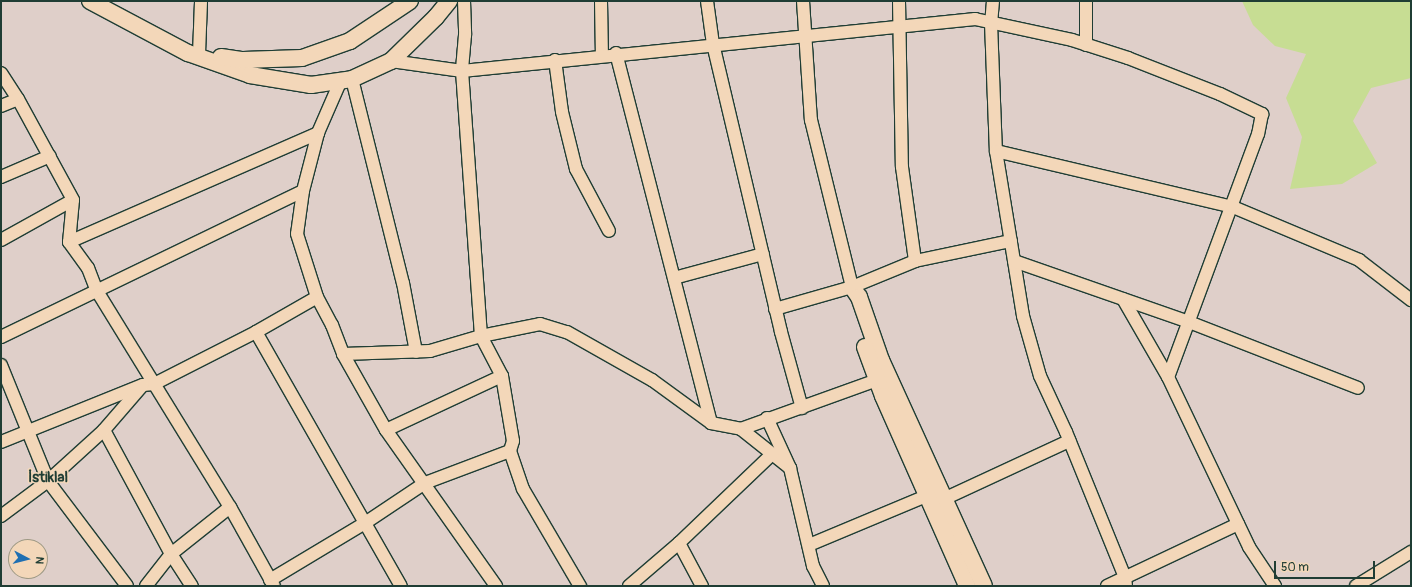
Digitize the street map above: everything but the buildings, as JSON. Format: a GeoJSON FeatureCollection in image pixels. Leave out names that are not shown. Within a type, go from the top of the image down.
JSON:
{"type":"FeatureCollection","features":[{"type":"Feature","properties":{"kind":"street"},"geometry":{"type":"LineString","coordinates":[[90,1],[193,54],[250,75],[311,85],[347,80],[390,61],[436,17],[449,1]]}},
{"type":"Feature","properties":{"kind":"street"},"geometry":{"type":"LineString","coordinates":[[193,54],[201,1]]}},
{"type":"Feature","properties":{"kind":"street"},"geometry":{"type":"LineString","coordinates":[[193,54],[243,60],[302,58],[350,41],[410,1]]}},
{"type":"Feature","properties":{"kind":"street"},"geometry":{"type":"LineString","coordinates":[[464,1],[465,35],[462,71],[481,336],[502,376],[513,441],[510,451],[524,489],[580,586]]}},
{"type":"Feature","properties":{"kind":"street"},"geometry":{"type":"LineString","coordinates":[[601,1],[602,56]]}},
{"type":"Feature","properties":{"kind":"street"},"geometry":{"type":"LineString","coordinates":[[707,1],[713,44],[776,309],[802,408]]}},
{"type":"Feature","properties":{"kind":"street"},"geometry":{"type":"LineString","coordinates":[[803,1],[811,120],[852,287],[858,297],[881,360],[946,498],[984,586]]}},
{"type":"Feature","properties":{"kind":"street"},"geometry":{"type":"LineString","coordinates":[[899,1],[902,167],[915,261]]}},
{"type":"Feature","properties":{"kind":"street"},"geometry":{"type":"LineString","coordinates":[[993,1],[991,23],[996,150],[1023,316],[1040,376],[1070,440],[1126,582]]}},
{"type":"Feature","properties":{"kind":"street"},"geometry":{"type":"LineString","coordinates":[[1086,1],[1086,45]]}},
{"type":"Feature","properties":{"kind":"street"},"geometry":{"type":"LineString","coordinates":[[390,61],[462,71],[602,56],[616,53],[975,19],[1086,45],[1128,58],[1206,88],[1262,114],[1258,134],[1233,207],[1168,376]]}},
{"type":"Feature","properties":{"kind":"street"},"geometry":{"type":"LineString","coordinates":[[616,53],[711,423]]}},
{"type":"Feature","properties":{"kind":"street"},"geometry":{"type":"LineString","coordinates":[[555,60],[562,112],[576,170],[609,231]]}},
{"type":"Feature","properties":{"kind":"street"},"geometry":{"type":"LineString","coordinates":[[1,72],[18,99],[73,200],[69,242],[88,268],[97,290],[149,384],[230,507],[272,583],[366,523],[425,483],[510,451]]}},
{"type":"Feature","properties":{"kind":"street"},"geometry":{"type":"LineString","coordinates":[[347,80],[318,132],[303,191],[297,234],[317,297],[332,325],[343,354],[386,430],[425,483],[493,585]]}},
{"type":"Feature","properties":{"kind":"street"},"geometry":{"type":"LineString","coordinates":[[347,80],[403,283],[416,352]]}},
{"type":"Feature","properties":{"kind":"street"},"geometry":{"type":"LineString","coordinates":[[1,106],[18,99]]}},
{"type":"Feature","properties":{"kind":"street"},"geometry":{"type":"LineString","coordinates":[[69,242],[318,132]]}},
{"type":"Feature","properties":{"kind":"street"},"geometry":{"type":"LineString","coordinates":[[996,150],[1233,207],[1359,260],[1411,300]]}},
{"type":"Feature","properties":{"kind":"street"},"geometry":{"type":"LineString","coordinates":[[1,177],[50,156]]}},
{"type":"Feature","properties":{"kind":"street"},"geometry":{"type":"LineString","coordinates":[[1,337],[303,191]]}},
{"type":"Feature","properties":{"kind":"street"},"geometry":{"type":"LineString","coordinates":[[1,240],[73,200]]}},
{"type":"Feature","properties":{"kind":"street"},"geometry":{"type":"LineString","coordinates":[[776,309],[852,287],[915,261],[1011,241]]}},
{"type":"Feature","properties":{"kind":"street"},"geometry":{"type":"LineString","coordinates":[[674,278],[763,254]]}},
{"type":"Feature","properties":{"kind":"street"},"geometry":{"type":"LineString","coordinates":[[1014,261],[1189,322],[1358,388]]}},
{"type":"Feature","properties":{"kind":"street"},"geometry":{"type":"LineString","coordinates":[[852,287],[849,303],[877,380],[926,496],[967,586]]}},
{"type":"Feature","properties":{"kind":"street"},"geometry":{"type":"LineString","coordinates":[[1,442],[28,430],[149,384],[256,332],[317,297]]}},
{"type":"Feature","properties":{"kind":"street"},"geometry":{"type":"LineString","coordinates":[[1123,299],[1168,376],[1249,547],[1275,586]]}},
{"type":"Feature","properties":{"kind":"street"},"geometry":{"type":"LineString","coordinates":[[343,354],[430,351],[481,336],[540,324],[567,332],[652,380],[711,423],[741,429],[790,468]]}},
{"type":"Feature","properties":{"kind":"street"},"geometry":{"type":"LineString","coordinates":[[256,332],[401,586]]}},
{"type":"Feature","properties":{"kind":"street"},"geometry":{"type":"LineString","coordinates":[[1,365],[48,480],[127,586]]}},
{"type":"Feature","properties":{"kind":"street"},"geometry":{"type":"LineString","coordinates":[[386,430],[502,376]]}},
{"type":"Feature","properties":{"kind":"street"},"geometry":{"type":"LineString","coordinates":[[741,429],[767,418],[802,408],[877,380]]}},
{"type":"Feature","properties":{"kind":"street"},"geometry":{"type":"LineString","coordinates":[[1,516],[48,480],[104,430],[149,384]]}},
{"type":"Feature","properties":{"kind":"street"},"geometry":{"type":"LineString","coordinates":[[767,418],[790,468],[813,566],[823,586]]}},
{"type":"Feature","properties":{"kind":"street"},"geometry":{"type":"LineString","coordinates":[[104,430],[171,554],[192,586]]}},
{"type":"Feature","properties":{"kind":"street"},"geometry":{"type":"LineString","coordinates":[[946,498],[1070,440]]}},
{"type":"Feature","properties":{"kind":"street"},"geometry":{"type":"LineString","coordinates":[[629,586],[679,543],[772,454]]}},
{"type":"Feature","properties":{"kind":"street"},"geometry":{"type":"LineString","coordinates":[[809,545],[926,496]]}},
{"type":"Feature","properties":{"kind":"street"},"geometry":{"type":"LineString","coordinates":[[146,586],[171,554],[230,507]]}},
{"type":"Feature","properties":{"kind":"street"},"geometry":{"type":"LineString","coordinates":[[1107,586],[1126,582],[1238,524]]}},
{"type":"Feature","properties":{"kind":"street"},"geometry":{"type":"LineString","coordinates":[[679,543],[698,585]]}},
{"type":"Feature","properties":{"kind":"street"},"geometry":{"type":"LineString","coordinates":[[1356,586],[1411,552]]}},
{"type":"Feature","properties":{"kind":"green space"},"geometry":{"type":"Polygon","coordinates":[[[1242,1],[1411,1],[1411,78],[1371,88],[1353,121],[1377,163],[1342,184],[1290,189],[1302,137],[1286,98],[1306,54],[1275,46],[1253,25],[1242,1]]]}},
{"type":"Feature","properties":{"kind":"district","name":"İstiklal"},"geometry":{"type":"Point","coordinates":[48,478]}}]}
